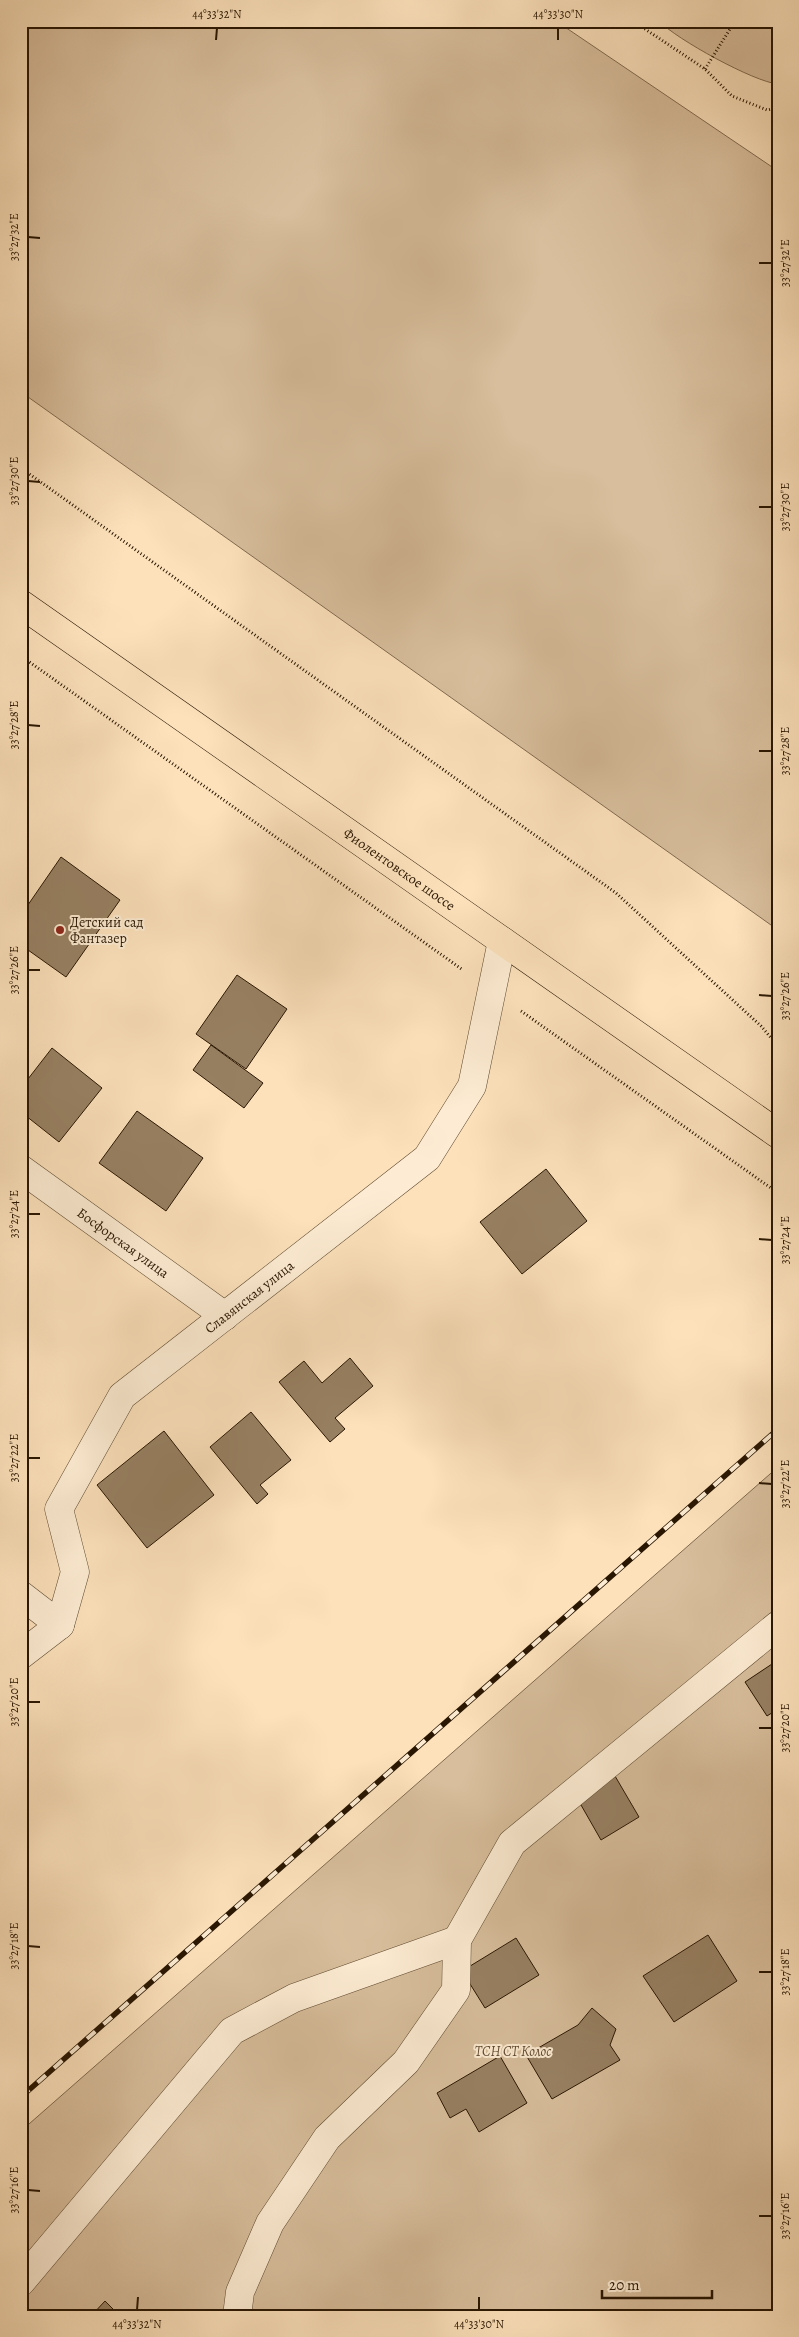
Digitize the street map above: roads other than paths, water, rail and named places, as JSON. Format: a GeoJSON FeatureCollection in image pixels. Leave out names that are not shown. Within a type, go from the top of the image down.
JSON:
{"type":"FeatureCollection","features":[{"type":"Feature","properties":{"kind":"main road","name":"Фиолентовское шоссе"},"geometry":{"type":"LineString","coordinates":[[21,604],[778,1134]]}},
{"type":"Feature","properties":{"kind":"street","name":"Славянская улица"},"geometry":{"type":"LineString","coordinates":[[60,1625],[75,1572],[59,1509],[122,1396],[427,1158],[472,1086],[502,940]]}},
{"type":"Feature","properties":{"kind":"street","name":"Босфорская улица"},"geometry":{"type":"LineString","coordinates":[[21,1169],[225,1316]]}},
{"type":"Feature","properties":{"kind":"street"},"geometry":{"type":"LineString","coordinates":[[21,1595],[60,1625],[21,1655]]}},
{"type":"Feature","properties":{"kind":"street"},"geometry":{"type":"LineString","coordinates":[[238,2316],[240,2292],[270,2223],[327,2138],[406,2062],[456,1990],[457,1940],[512,1843],[778,1625]]}},
{"type":"Feature","properties":{"kind":"street"},"geometry":{"type":"LineString","coordinates":[[21,2282],[232,2032],[294,1998],[457,1940]]}},
{"type":"Feature","properties":{"kind":"railway"},"geometry":{"type":"LineString","coordinates":[[21,2097],[778,1429]]}},
{"type":"Feature","properties":{"kind":"place","name":"Детский сад Фантазер"},"geometry":{"type":"Point","coordinates":[60,930]}},
{"type":"Feature","properties":{"kind":"park label","name":"ТСН СТ Колос"},"geometry":{"type":"Point","coordinates":[513,2051]}}]}
